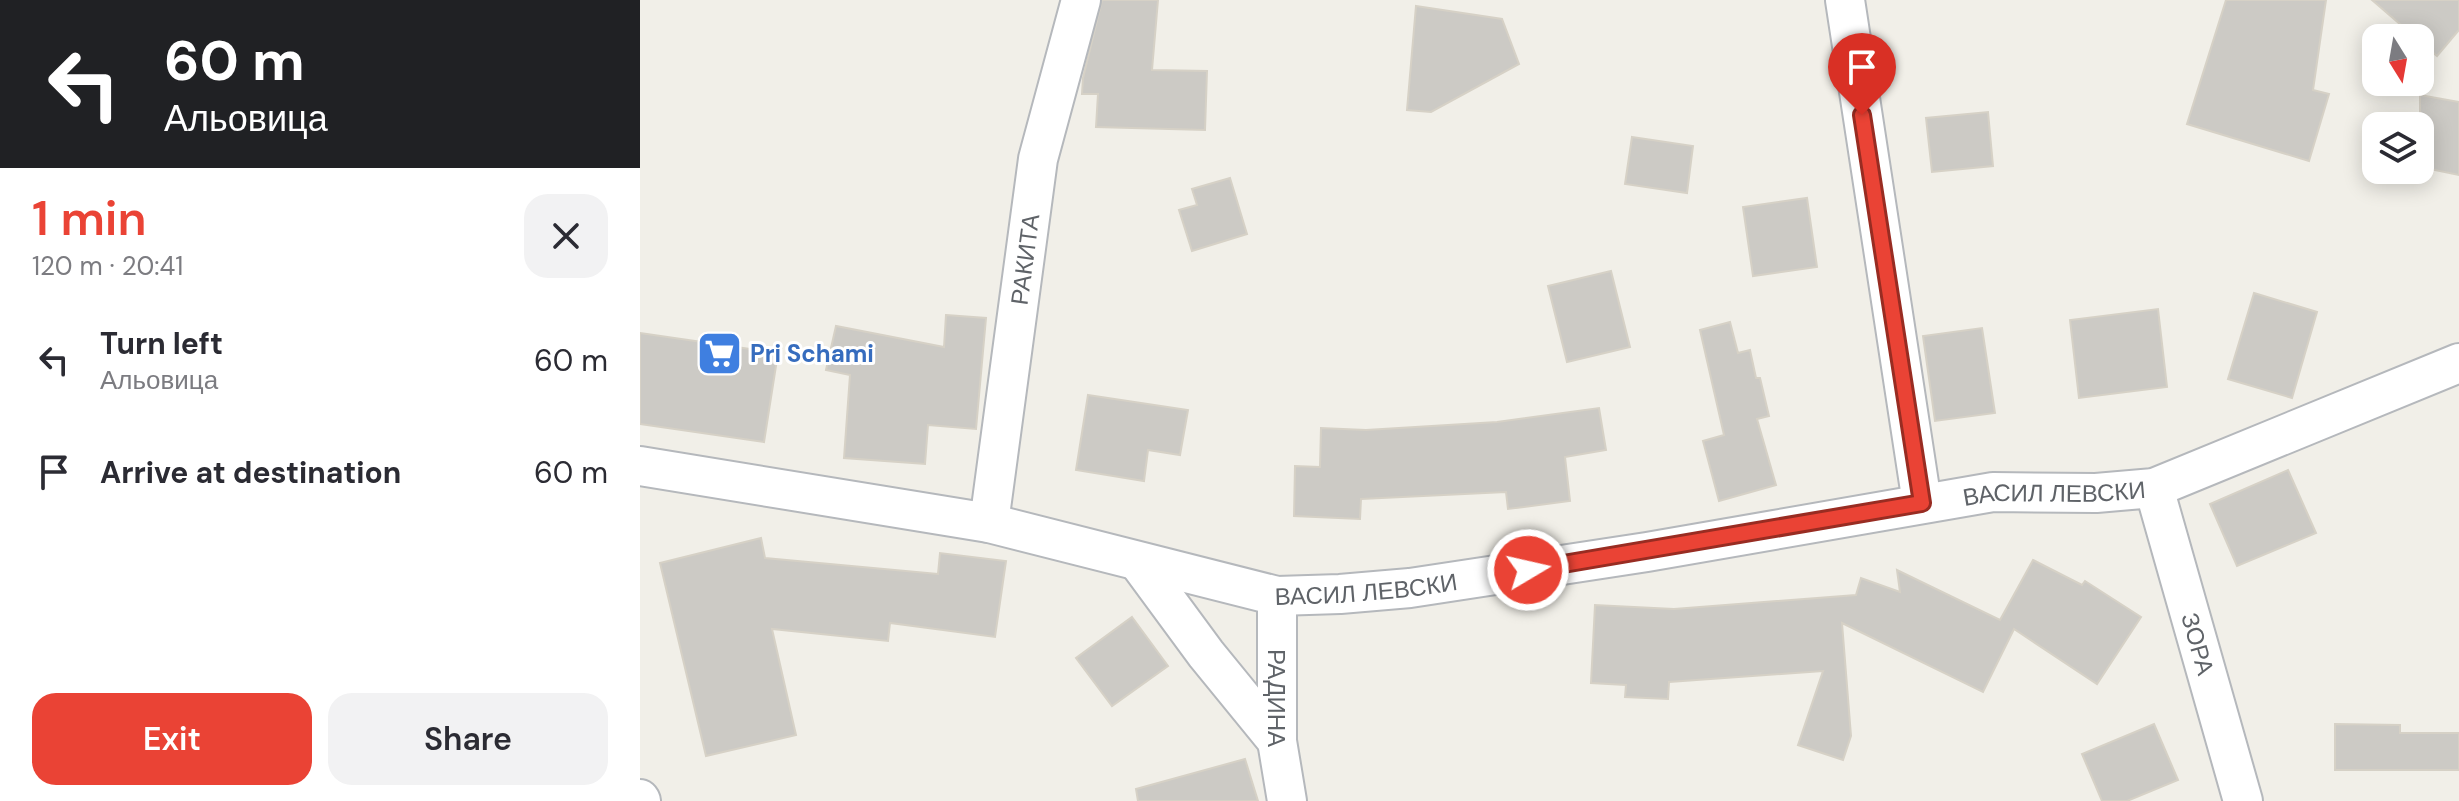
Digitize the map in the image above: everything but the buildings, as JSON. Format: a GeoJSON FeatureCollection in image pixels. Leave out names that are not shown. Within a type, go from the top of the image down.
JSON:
{"type":"FeatureCollection","features":[{"type":"Feature","properties":{"kind":"street","name":"РАКИТА"},"geometry":{"type":"LineString","coordinates":[[989,523],[1038,159],[1081,0]]}},
{"type":"Feature","properties":{"kind":"street"},"geometry":{"type":"LineString","coordinates":[[1845,0],[1922,503]]}},
{"type":"Feature","properties":{"kind":"street","name":"ВАСИЛ ЛЕВСКИ"},"geometry":{"type":"LineString","coordinates":[[640,466],[989,523],[1277,596],[1410,588],[1993,492],[2096,493],[2154,488],[2459,363]]}},
{"type":"Feature","properties":{"kind":"street","name":"ЗОРА"},"geometry":{"type":"LineString","coordinates":[[2154,488],[2243,801]]}},
{"type":"Feature","properties":{"kind":"street"},"geometry":{"type":"LineString","coordinates":[[1139,563],[1206,654],[1277,741]]}},
{"type":"Feature","properties":{"kind":"street","name":"РАДИНА"},"geometry":{"type":"LineString","coordinates":[[1277,596],[1277,741],[1287,801]]}},
{"type":"Feature","properties":{"kind":"place","name":"Pri Schami"},"geometry":{"type":"Point","coordinates":[719,353]}},
{"type":"Feature","properties":{"kind":"route"},"geometry":{"type":"LineString","coordinates":[[1528,570],[1922,503],[1862,115]]}}]}
